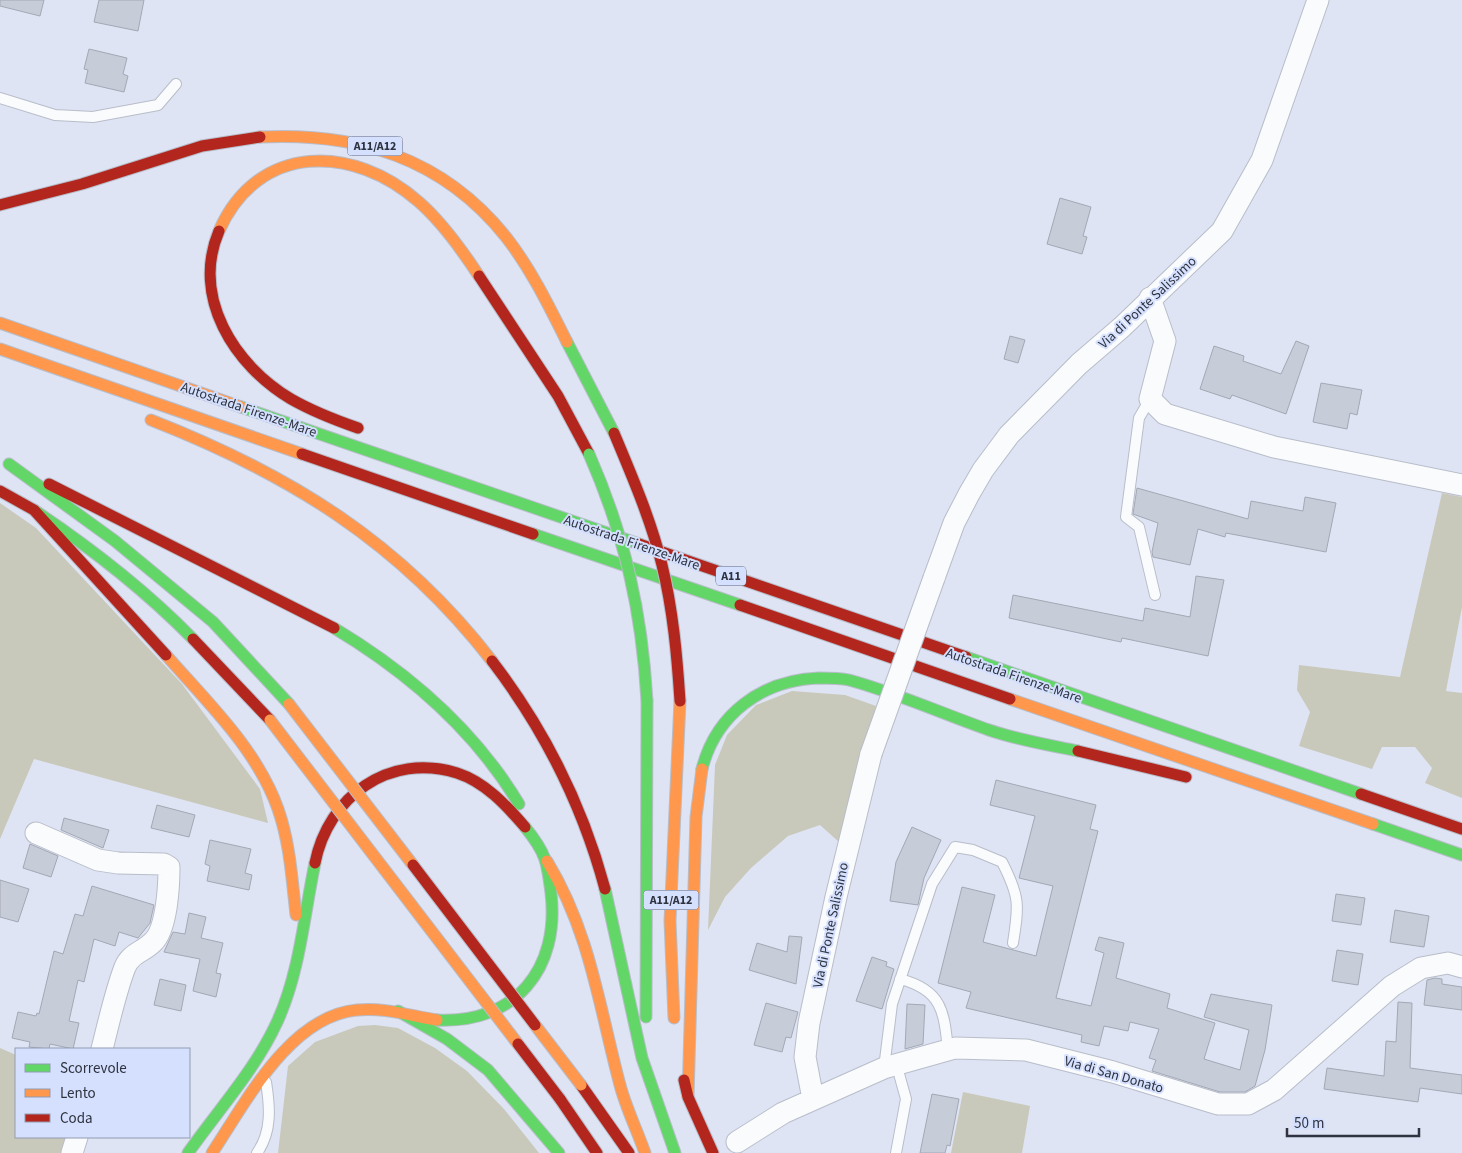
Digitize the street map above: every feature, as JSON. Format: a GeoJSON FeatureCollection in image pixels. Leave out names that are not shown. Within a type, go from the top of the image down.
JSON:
{"type":"FeatureCollection","features":[{"type":"Feature","properties":{"kind":"main road","name":"A11/A12"},"geometry":{"type":"LineString","coordinates":[[0,206],[65,189],[211,144],[281,135],[322,136],[388,150],[430,171],[456,187],[488,216],[506,237],[524,262],[614,433],[638,490],[662,563],[677,654],[680,701],[670,920],[674,1027]]}},
{"type":"Feature","properties":{"kind":"main road"},"geometry":{"type":"LineString","coordinates":[[371,433],[298,403],[271,385],[239,352],[223,327],[215,309],[210,290],[209,274],[214,240],[220,226],[236,201],[252,184],[283,166],[321,159],[342,162],[387,178],[420,203],[441,224],[477,273],[557,396],[589,454],[618,522],[636,588],[645,664],[647,701],[646,1069]]}},
{"type":"Feature","properties":{"kind":"main road","name":"Autostrada Firenze-Mare"},"geometry":{"type":"LineString","coordinates":[[0,323],[1462,829]]}},
{"type":"Feature","properties":{"kind":"main road","name":"Autostrada Firenze-Mare"},"geometry":{"type":"LineString","coordinates":[[0,349],[1462,855]]}},
{"type":"Feature","properties":{"kind":"main road"},"geometry":{"type":"LineString","coordinates":[[0,357],[48,378]]}},
{"type":"Feature","properties":{"kind":"main road"},"geometry":{"type":"LineString","coordinates":[[138,415],[247,460],[329,508],[374,541],[443,601],[493,660],[546,744],[578,806],[604,883],[646,1069],[675,1153]]}},
{"type":"Feature","properties":{"kind":"main road"},"geometry":{"type":"LineString","coordinates":[[4,462],[122,546],[213,622],[289,704],[581,1085],[629,1153]]}},
{"type":"Feature","properties":{"kind":"main road"},"geometry":{"type":"LineString","coordinates":[[4,462],[346,636],[379,658],[443,709],[492,763],[510,788],[547,862],[566,892],[582,935],[618,1080],[644,1153]]}},
{"type":"Feature","properties":{"kind":"main road"},"geometry":{"type":"LineString","coordinates":[[450,466],[534,508]]}},
{"type":"Feature","properties":{"kind":"main road"},"geometry":{"type":"LineString","coordinates":[[0,491],[34,510],[97,552],[156,602],[220,666],[270,720],[560,1099],[597,1153]]}},
{"type":"Feature","properties":{"kind":"main road"},"geometry":{"type":"LineString","coordinates":[[34,510],[139,622],[242,742],[253,758],[269,789],[284,832],[300,941]]}},
{"type":"Feature","properties":{"kind":"main road"},"geometry":{"type":"LineString","coordinates":[[688,1097],[692,931],[699,785],[705,759],[714,736],[739,708],[756,696],[788,681],[805,677],[824,676],[848,680],[992,730],[1202,780]]}},
{"type":"Feature","properties":{"kind":"main road"},"geometry":{"type":"LineString","coordinates":[[188,1153],[257,1058],[279,1020],[289,989],[300,941],[310,880],[324,828],[349,795],[372,781],[402,770],[432,768],[454,772],[480,784],[500,798],[538,844]]}},
{"type":"Feature","properties":{"kind":"main road"},"geometry":{"type":"LineString","coordinates":[[1230,788],[1364,821]]}},
{"type":"Feature","properties":{"kind":"main road"},"geometry":{"type":"LineString","coordinates":[[212,1153],[265,1077],[302,1034],[326,1017],[361,1009],[398,1011],[438,1020],[476,1018],[502,1009],[519,995],[537,972],[545,958],[550,943],[552,920],[547,862]]}},
{"type":"Feature","properties":{"kind":"main road"},"geometry":{"type":"LineString","coordinates":[[398,1011],[447,1039],[488,1070],[559,1153]]}},
{"type":"Feature","properties":{"kind":"main road"},"geometry":{"type":"LineString","coordinates":[[676,1049],[688,1097],[713,1153]]}},
{"type":"Feature","properties":{"kind":"street","name":"Via di Ponte Salissimo"},"geometry":{"type":"LineString","coordinates":[[813,1099],[805,1057],[809,1023],[836,897],[872,754],[954,522],[983,470],[1009,435],[1072,371],[1122,327],[1150,298],[1222,231],[1262,160],[1318,0]]}},
{"type":"Feature","properties":{"kind":"street"},"geometry":{"type":"LineString","coordinates":[[1150,298],[1165,341],[1150,399],[1165,414],[1274,448],[1462,485]]}},
{"type":"Feature","properties":{"kind":"street"},"geometry":{"type":"LineString","coordinates":[[36,833],[98,860],[118,863],[164,864],[169,867],[164,918],[160,932],[154,941],[134,953],[126,965],[102,1048]]}},
{"type":"Feature","properties":{"kind":"street","name":"Via di San Donato"},"geometry":{"type":"LineString","coordinates":[[737,1142],[783,1114],[890,1065],[955,1048],[1026,1050],[1113,1072],[1218,1104],[1248,1104],[1274,1090],[1392,986],[1421,968],[1448,964],[1462,967]]}},
{"type":"Feature","properties":{"kind":"street"},"geometry":{"type":"LineString","coordinates":[[72,1153],[77,1138]]}},
{"type":"Feature","properties":{"kind":"lane"},"geometry":{"type":"LineString","coordinates":[[0,98],[55,114],[93,117],[158,105],[176,84]]}},
{"type":"Feature","properties":{"kind":"lane"},"geometry":{"type":"LineString","coordinates":[[1150,399],[1139,418],[1126,517],[1139,527],[1155,595]]}},
{"type":"Feature","properties":{"kind":"lane"},"geometry":{"type":"LineString","coordinates":[[896,1153],[906,1098],[890,1065],[892,1004],[932,884],[955,847],[973,850],[1002,862],[1016,889],[1018,910],[1013,943]]}},
{"type":"Feature","properties":{"kind":"lane"},"geometry":{"type":"LineString","coordinates":[[900,979],[918,984],[932,992],[944,1015],[948,1050]]}},
{"type":"Feature","properties":{"kind":"lane"},"geometry":{"type":"LineString","coordinates":[[257,1153],[264,1143],[271,1108],[265,1077]]}},
{"type":"Feature","properties":{"kind":"shaded area"},"geometry":{"type":"Polygon","coordinates":[[[1442,493],[1462,497],[1462,607],[1446,691],[1462,693],[1462,798],[1425,783],[1432,768],[1415,747],[1382,747],[1372,769],[1299,746],[1310,712],[1297,690],[1299,665],[1400,677],[1442,493]]]}},
{"type":"Feature","properties":{"kind":"shaded area"},"geometry":{"type":"Polygon","coordinates":[[[0,503],[36,528],[182,684],[260,789],[268,823],[34,759],[0,839],[0,503]]]}},
{"type":"Feature","properties":{"kind":"shaded area"},"geometry":{"type":"Polygon","coordinates":[[[792,691],[845,695],[876,706],[839,842],[820,825],[788,836],[751,868],[725,897],[708,930],[715,765],[727,735],[756,705],[792,691]]]}},
{"type":"Feature","properties":{"kind":"shaded area"},"geometry":{"type":"Polygon","coordinates":[[[375,1025],[398,1028],[435,1048],[467,1071],[504,1109],[539,1153],[278,1153],[288,1066],[315,1042],[358,1026],[375,1025]]]}},
{"type":"Feature","properties":{"kind":"shaded area"},"geometry":{"type":"Polygon","coordinates":[[[0,1048],[15,1055],[15,1138],[70,1138],[66,1153],[0,1153],[0,1048]]]}},
{"type":"Feature","properties":{"kind":"shaded area"},"geometry":{"type":"Polygon","coordinates":[[[963,1092],[1030,1106],[1022,1153],[951,1153],[963,1092]]]}},
{"type":"Feature","properties":{"kind":"building"},"geometry":{"type":"Polygon","coordinates":[[[0,0],[44,0],[40,16],[0,6],[0,0]]]}},
{"type":"Feature","properties":{"kind":"building"},"geometry":{"type":"Polygon","coordinates":[[[99,0],[144,0],[138,31],[94,22],[99,0]]]}},
{"type":"Feature","properties":{"kind":"building"},"geometry":{"type":"Polygon","coordinates":[[[89,49],[127,58],[123,74],[128,76],[124,92],[85,83],[88,70],[84,69],[89,49]]]}},
{"type":"Feature","properties":{"kind":"building"},"geometry":{"type":"Polygon","coordinates":[[[1060,198],[1091,207],[1083,236],[1087,237],[1082,254],[1047,244],[1060,198]]]}},
{"type":"Feature","properties":{"kind":"building"},"geometry":{"type":"Polygon","coordinates":[[[1010,336],[1025,340],[1018,363],[1004,359],[1010,336]]]}},
{"type":"Feature","properties":{"kind":"building"},"geometry":{"type":"Polygon","coordinates":[[[1296,341],[1309,346],[1286,414],[1232,395],[1230,399],[1200,389],[1214,346],[1244,356],[1243,361],[1281,374],[1296,341]]]}},
{"type":"Feature","properties":{"kind":"building"},"geometry":{"type":"Polygon","coordinates":[[[1321,383],[1362,390],[1357,415],[1350,413],[1347,429],[1313,422],[1321,383]]]}},
{"type":"Feature","properties":{"kind":"building"},"geometry":{"type":"Polygon","coordinates":[[[1137,488],[1248,519],[1251,501],[1303,511],[1305,497],[1336,503],[1326,552],[1226,533],[1225,537],[1198,529],[1190,565],[1153,557],[1152,552],[1158,523],[1133,514],[1137,488]]]}},
{"type":"Feature","properties":{"kind":"building"},"geometry":{"type":"Polygon","coordinates":[[[1196,576],[1224,580],[1208,656],[1122,638],[1121,642],[1009,618],[1013,595],[1143,621],[1145,608],[1190,617],[1196,576]]]}},
{"type":"Feature","properties":{"kind":"building"},"geometry":{"type":"Polygon","coordinates":[[[996,780],[1096,805],[1090,829],[1098,831],[1056,998],[1091,1006],[1104,953],[1095,950],[1099,937],[1124,943],[1116,978],[1170,994],[1167,1008],[1215,1023],[1204,1059],[1240,1070],[1249,1030],[1204,1017],[1211,994],[1272,1005],[1265,1050],[1255,1086],[1245,1092],[1220,1092],[1152,1071],[1156,1060],[1149,1058],[1159,1029],[1130,1022],[1128,1031],[1104,1026],[1099,1046],[1081,1042],[1082,1035],[966,1008],[971,992],[938,983],[962,887],[995,895],[983,942],[1036,956],[1053,886],[1019,878],[1035,816],[990,805],[996,780]]]}},
{"type":"Feature","properties":{"kind":"building"},"geometry":{"type":"Polygon","coordinates":[[[157,805],[195,815],[189,837],[151,828],[157,805]]]}},
{"type":"Feature","properties":{"kind":"building"},"geometry":{"type":"Polygon","coordinates":[[[64,818],[109,830],[103,848],[61,830],[64,818]]]}},
{"type":"Feature","properties":{"kind":"building"},"geometry":{"type":"Polygon","coordinates":[[[912,827],[941,840],[924,878],[918,905],[890,901],[896,862],[912,827]]]}},
{"type":"Feature","properties":{"kind":"building"},"geometry":{"type":"Polygon","coordinates":[[[210,840],[251,849],[245,873],[252,875],[249,890],[207,881],[210,866],[205,864],[210,840]]]}},
{"type":"Feature","properties":{"kind":"building"},"geometry":{"type":"Polygon","coordinates":[[[30,844],[58,856],[51,877],[23,868],[30,844]]]}},
{"type":"Feature","properties":{"kind":"building"},"geometry":{"type":"Polygon","coordinates":[[[0,880],[29,889],[18,922],[0,917],[0,880]]]}},
{"type":"Feature","properties":{"kind":"building"},"geometry":{"type":"Polygon","coordinates":[[[92,886],[154,905],[150,923],[138,938],[119,932],[115,946],[94,939],[84,982],[78,980],[69,1021],[79,1023],[73,1048],[50,1044],[49,1048],[29,1047],[30,1042],[12,1038],[18,1012],[36,1016],[37,1013],[39,1014],[54,951],[63,954],[75,914],[83,916],[92,886]]]}},
{"type":"Feature","properties":{"kind":"building"},"geometry":{"type":"Polygon","coordinates":[[[1336,894],[1365,898],[1361,925],[1332,921],[1336,894]]]}},
{"type":"Feature","properties":{"kind":"building"},"geometry":{"type":"Polygon","coordinates":[[[1395,910],[1429,916],[1424,947],[1390,942],[1395,910]]]}},
{"type":"Feature","properties":{"kind":"building"},"geometry":{"type":"Polygon","coordinates":[[[189,913],[206,917],[201,938],[223,943],[216,973],[221,974],[216,997],[193,991],[200,959],[164,952],[173,932],[185,934],[189,913]]]}},
{"type":"Feature","properties":{"kind":"building"},"geometry":{"type":"Polygon","coordinates":[[[789,936],[802,937],[796,984],[749,970],[757,943],[787,952],[789,936]]]}},
{"type":"Feature","properties":{"kind":"building"},"geometry":{"type":"Polygon","coordinates":[[[1337,950],[1363,954],[1358,985],[1332,981],[1337,950]]]}},
{"type":"Feature","properties":{"kind":"building"},"geometry":{"type":"Polygon","coordinates":[[[872,957],[887,962],[886,966],[894,969],[882,1009],[856,1001],[872,957]]]}},
{"type":"Feature","properties":{"kind":"building"},"geometry":{"type":"Polygon","coordinates":[[[160,979],[186,985],[181,1011],[154,1005],[160,979]]]}},
{"type":"Feature","properties":{"kind":"building"},"geometry":{"type":"Polygon","coordinates":[[[1442,979],[1442,984],[1462,987],[1462,1010],[1424,1005],[1427,980],[1442,979]]]}},
{"type":"Feature","properties":{"kind":"building"},"geometry":{"type":"Polygon","coordinates":[[[1398,1002],[1412,1003],[1410,1068],[1462,1075],[1462,1094],[1420,1088],[1418,1102],[1324,1089],[1327,1068],[1384,1076],[1386,1041],[1396,1042],[1398,1002]]]}},
{"type":"Feature","properties":{"kind":"building"},"geometry":{"type":"Polygon","coordinates":[[[766,1003],[798,1012],[791,1038],[786,1037],[782,1052],[754,1045],[766,1003]]]}},
{"type":"Feature","properties":{"kind":"building"},"geometry":{"type":"Polygon","coordinates":[[[907,1004],[925,1005],[923,1044],[905,1049],[907,1004]]]}},
{"type":"Feature","properties":{"kind":"building"},"geometry":{"type":"Polygon","coordinates":[[[932,1094],[959,1099],[950,1146],[947,1145],[945,1153],[920,1153],[932,1094]]]}},
{"type":"Feature","properties":{"kind":"traffic: fast"},"geometry":{"type":"LineString","coordinates":[[567,342],[614,433]]}},
{"type":"Feature","properties":{"kind":"traffic: fast"},"geometry":{"type":"LineString","coordinates":[[241,407],[639,544]]}},
{"type":"Feature","properties":{"kind":"traffic: fast"},"geometry":{"type":"LineString","coordinates":[[589,454],[613,515],[630,575],[641,636],[647,701]]}},
{"type":"Feature","properties":{"kind":"traffic: fast"},"geometry":{"type":"LineString","coordinates":[[9,464],[115,541],[213,622],[289,704]]}},
{"type":"Feature","properties":{"kind":"traffic: fast"},"geometry":{"type":"LineString","coordinates":[[34,510],[117,570],[193,639]]}},
{"type":"Feature","properties":{"kind":"traffic: fast"},"geometry":{"type":"LineString","coordinates":[[533,534],[740,605]]}},
{"type":"Feature","properties":{"kind":"traffic: fast"},"geometry":{"type":"LineString","coordinates":[[334,628],[388,664],[438,705],[482,751],[519,804]]}},
{"type":"Feature","properties":{"kind":"traffic: fast"},"geometry":{"type":"LineString","coordinates":[[966,657],[1361,794]]}},
{"type":"Feature","properties":{"kind":"traffic: fast"},"geometry":{"type":"LineString","coordinates":[[702,769],[709,749],[718,732],[744,704],[761,693],[779,685],[798,680],[819,678],[849,680],[885,691],[1000,734],[1078,751]]}},
{"type":"Feature","properties":{"kind":"traffic: fast"},"geometry":{"type":"LineString","coordinates":[[646,1017],[647,701]]}},
{"type":"Feature","properties":{"kind":"traffic: fast"},"geometry":{"type":"LineString","coordinates":[[1373,824],[1462,855]]}},
{"type":"Feature","properties":{"kind":"traffic: fast"},"geometry":{"type":"LineString","coordinates":[[437,1020],[465,1019],[489,1013],[510,1002],[527,986],[539,968],[548,945],[552,920],[551,893],[544,858],[525,827]]}},
{"type":"Feature","properties":{"kind":"traffic: fast"},"geometry":{"type":"LineString","coordinates":[[188,1153],[248,1072],[278,1020],[292,982],[315,863]]}},
{"type":"Feature","properties":{"kind":"traffic: fast"},"geometry":{"type":"LineString","coordinates":[[605,889],[642,1058],[675,1153]]}},
{"type":"Feature","properties":{"kind":"traffic: fast"},"geometry":{"type":"LineString","coordinates":[[398,1011],[447,1039],[488,1070],[559,1153]]}},
{"type":"Feature","properties":{"kind":"traffic: slow"},"geometry":{"type":"LineString","coordinates":[[260,137],[331,139],[364,146],[396,156],[426,169],[455,187],[481,210],[515,249],[539,288],[567,342]]}},
{"type":"Feature","properties":{"kind":"traffic: slow"},"geometry":{"type":"LineString","coordinates":[[219,231],[236,202],[258,181],[282,167],[309,161],[337,162],[366,170],[393,183],[419,202],[452,237],[479,276]]}},
{"type":"Feature","properties":{"kind":"traffic: slow"},"geometry":{"type":"LineString","coordinates":[[0,323],[241,407]]}},
{"type":"Feature","properties":{"kind":"traffic: slow"},"geometry":{"type":"LineString","coordinates":[[0,349],[302,454]]}},
{"type":"Feature","properties":{"kind":"traffic: slow"},"geometry":{"type":"LineString","coordinates":[[151,420],[202,441],[250,464],[339,516],[380,547],[419,581],[457,619],[492,661]]}},
{"type":"Feature","properties":{"kind":"traffic: slow"},"geometry":{"type":"LineString","coordinates":[[166,655],[230,727],[269,787],[278,809],[285,835],[296,915]]}},
{"type":"Feature","properties":{"kind":"traffic: slow"},"geometry":{"type":"LineString","coordinates":[[1010,699],[1373,824]]}},
{"type":"Feature","properties":{"kind":"traffic: slow"},"geometry":{"type":"LineString","coordinates":[[674,1018],[670,921],[680,701]]}},
{"type":"Feature","properties":{"kind":"traffic: slow"},"geometry":{"type":"LineString","coordinates":[[289,704],[413,865]]}},
{"type":"Feature","properties":{"kind":"traffic: slow"},"geometry":{"type":"LineString","coordinates":[[270,720],[518,1044]]}},
{"type":"Feature","properties":{"kind":"traffic: slow"},"geometry":{"type":"LineString","coordinates":[[688,1097],[696,817],[702,769]]}},
{"type":"Feature","properties":{"kind":"traffic: slow"},"geometry":{"type":"LineString","coordinates":[[547,861],[574,915],[592,970],[622,1094],[645,1153]]}},
{"type":"Feature","properties":{"kind":"traffic: slow"},"geometry":{"type":"LineString","coordinates":[[212,1153],[255,1087],[272,1065],[291,1044],[311,1028],[333,1016],[367,1009],[437,1020]]}},
{"type":"Feature","properties":{"kind":"traffic: slow"},"geometry":{"type":"LineString","coordinates":[[535,1025],[581,1085]]}},
{"type":"Feature","properties":{"kind":"traffic: jam"},"geometry":{"type":"LineString","coordinates":[[0,205],[82,184],[202,146],[260,137]]}},
{"type":"Feature","properties":{"kind":"traffic: jam"},"geometry":{"type":"LineString","coordinates":[[219,231],[212,256],[210,280],[214,304],[223,327],[236,348],[252,368],[270,385],[291,399],[324,415],[358,428]]}},
{"type":"Feature","properties":{"kind":"traffic: jam"},"geometry":{"type":"LineString","coordinates":[[479,276],[558,396],[589,454]]}},
{"type":"Feature","properties":{"kind":"traffic: jam"},"geometry":{"type":"LineString","coordinates":[[614,433],[647,515],[658,548],[674,633],[680,701]]}},
{"type":"Feature","properties":{"kind":"traffic: jam"},"geometry":{"type":"LineString","coordinates":[[302,454],[533,534]]}},
{"type":"Feature","properties":{"kind":"traffic: jam"},"geometry":{"type":"LineString","coordinates":[[49,484],[334,628]]}},
{"type":"Feature","properties":{"kind":"traffic: jam"},"geometry":{"type":"LineString","coordinates":[[0,491],[34,510],[166,655]]}},
{"type":"Feature","properties":{"kind":"traffic: jam"},"geometry":{"type":"LineString","coordinates":[[639,544],[966,657]]}},
{"type":"Feature","properties":{"kind":"traffic: jam"},"geometry":{"type":"LineString","coordinates":[[740,605],[1010,699]]}},
{"type":"Feature","properties":{"kind":"traffic: jam"},"geometry":{"type":"LineString","coordinates":[[193,639],[270,720]]}},
{"type":"Feature","properties":{"kind":"traffic: jam"},"geometry":{"type":"LineString","coordinates":[[492,661],[545,741],[560,770],[585,828],[605,889]]}},
{"type":"Feature","properties":{"kind":"traffic: jam"},"geometry":{"type":"LineString","coordinates":[[1078,751],[1186,777]]}},
{"type":"Feature","properties":{"kind":"traffic: jam"},"geometry":{"type":"LineString","coordinates":[[315,863],[322,839],[333,818],[348,800],[365,785],[386,775],[408,769],[432,768],[467,777],[486,788],[525,827]]}},
{"type":"Feature","properties":{"kind":"traffic: jam"},"geometry":{"type":"LineString","coordinates":[[1361,794],[1462,829]]}},
{"type":"Feature","properties":{"kind":"traffic: jam"},"geometry":{"type":"LineString","coordinates":[[413,865],[535,1025]]}},
{"type":"Feature","properties":{"kind":"traffic: jam"},"geometry":{"type":"LineString","coordinates":[[518,1044],[560,1099]]}},
{"type":"Feature","properties":{"kind":"traffic: jam"},"geometry":{"type":"LineString","coordinates":[[684,1080],[688,1097],[713,1153]]}},
{"type":"Feature","properties":{"kind":"traffic: jam"},"geometry":{"type":"LineString","coordinates":[[581,1085],[629,1153]]}},
{"type":"Feature","properties":{"kind":"traffic: jam"},"geometry":{"type":"LineString","coordinates":[[560,1099],[597,1153]]}}]}
